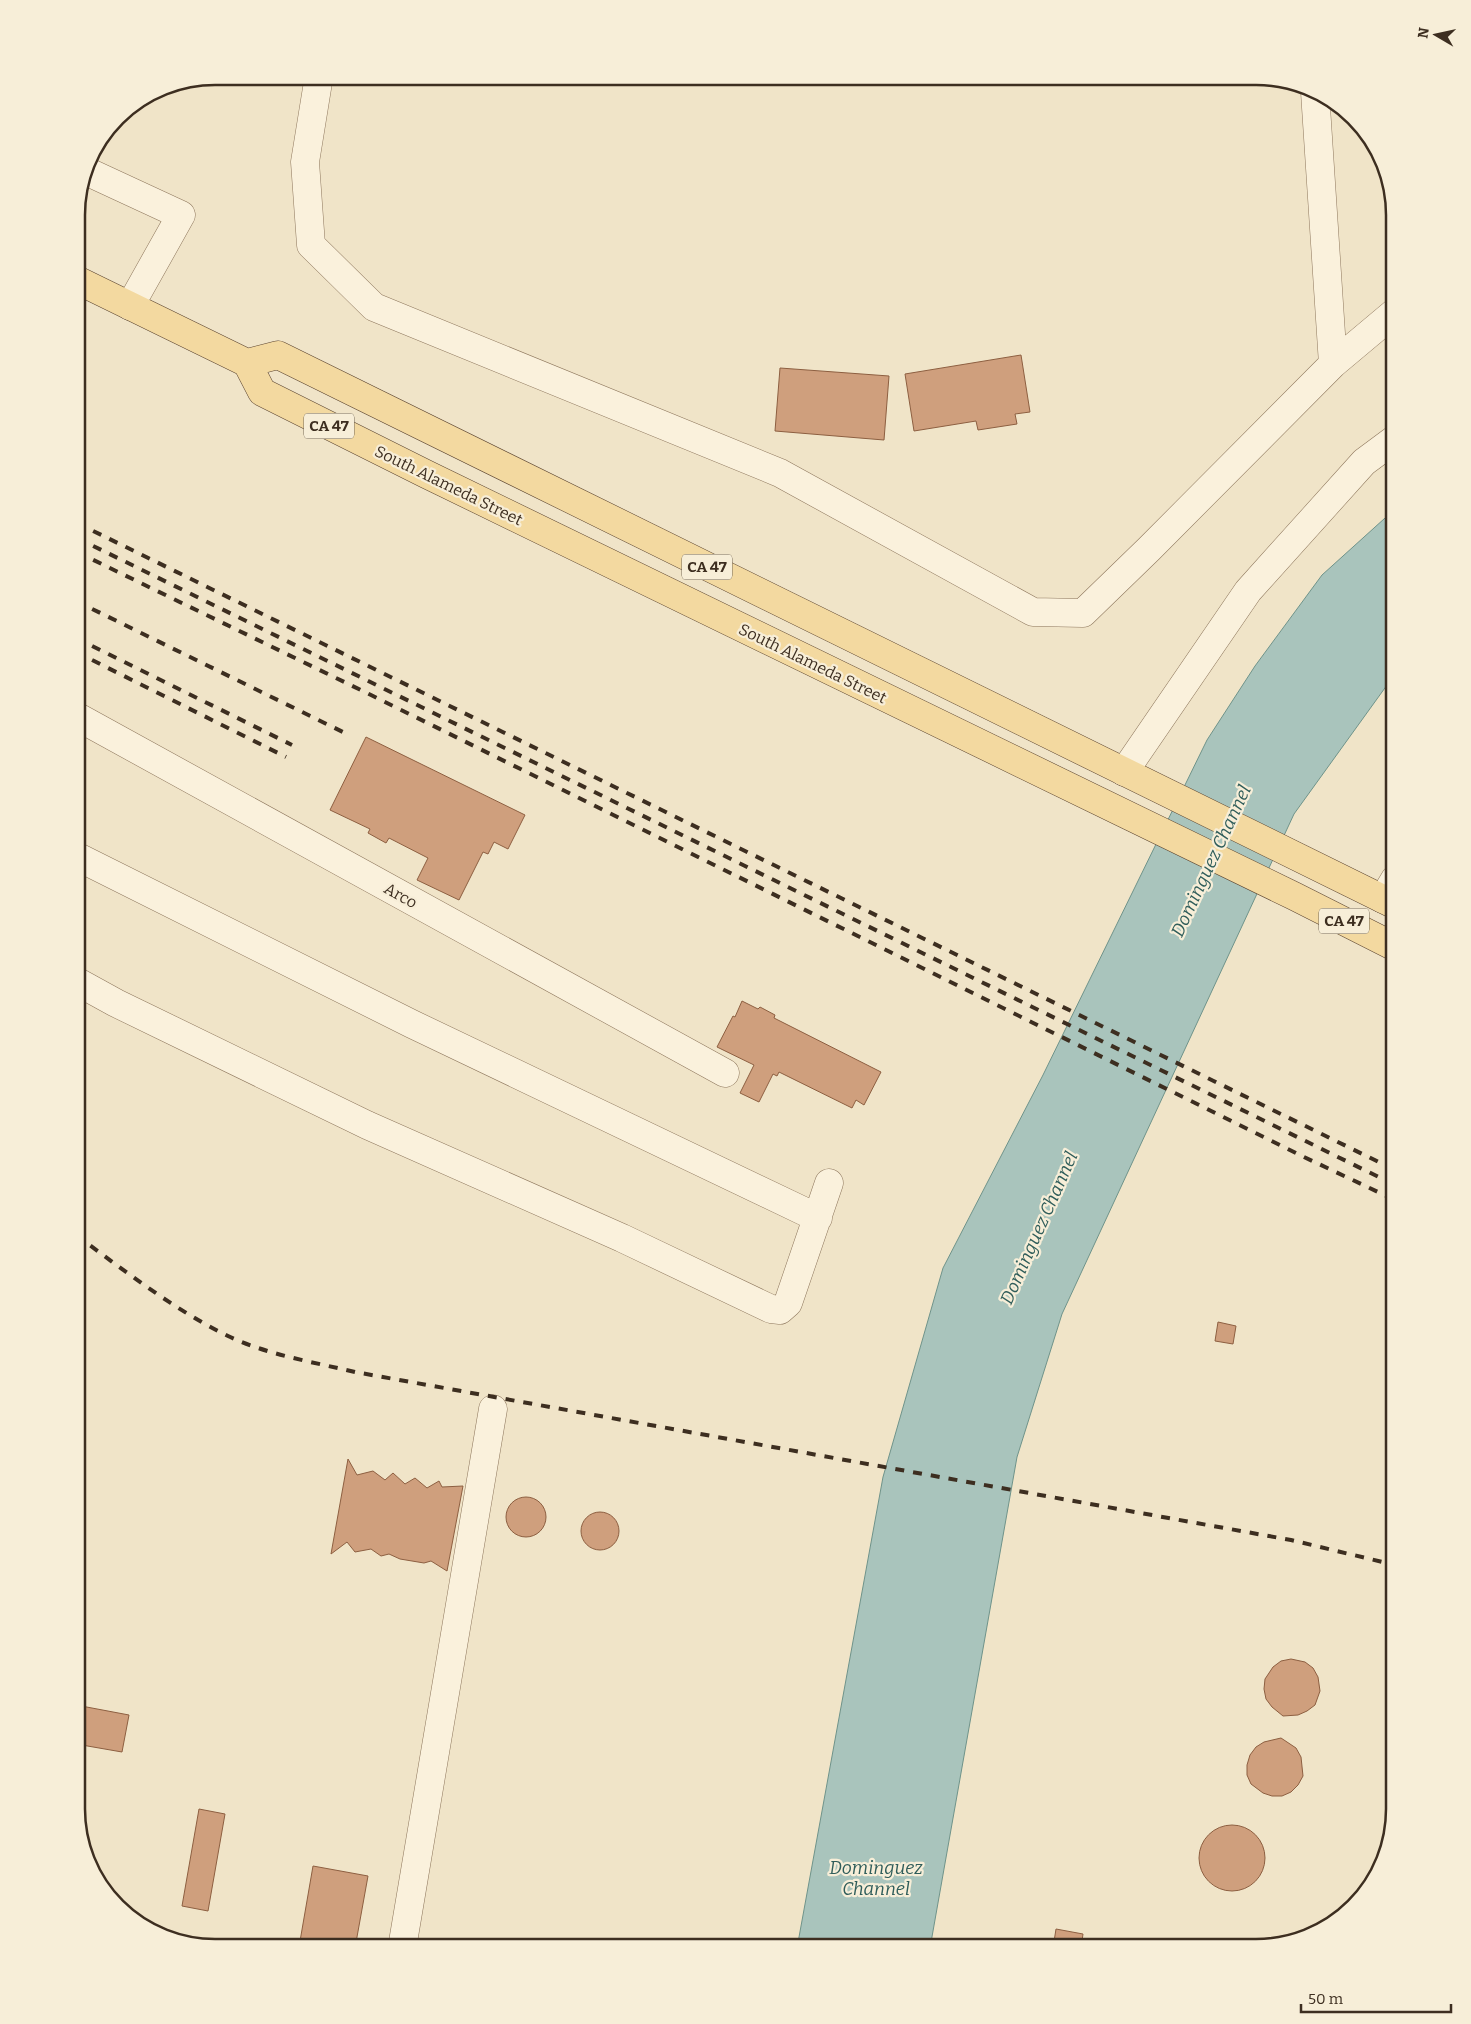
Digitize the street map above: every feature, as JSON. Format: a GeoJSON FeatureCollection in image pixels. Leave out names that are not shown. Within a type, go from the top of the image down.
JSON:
{"type":"FeatureCollection","features":[{"type":"Feature","properties":{"kind":"main road"},"geometry":{"type":"LineString","coordinates":[[85,284],[247,363]]}},
{"type":"Feature","properties":{"kind":"main road","name":"CA 47"},"geometry":{"type":"LineString","coordinates":[[247,363],[278,355],[1309,863],[1386,892]]}},
{"type":"Feature","properties":{"kind":"main road","name":"South Alameda Street"},"geometry":{"type":"LineString","coordinates":[[247,363],[262,392],[444,483],[1386,942]]}},
{"type":"Feature","properties":{"kind":"lane"},"geometry":{"type":"LineString","coordinates":[[318,85],[305,162],[311,246],[374,307],[780,473],[1033,612],[1083,613],[1150,549],[1333,364],[1386,320]]}},
{"type":"Feature","properties":{"kind":"lane"},"geometry":{"type":"LineString","coordinates":[[1315,99],[1333,364]]}},
{"type":"Feature","properties":{"kind":"lane"},"geometry":{"type":"LineString","coordinates":[[92,174],[181,215],[130,306]]}},
{"type":"Feature","properties":{"kind":"lane"},"geometry":{"type":"LineString","coordinates":[[1130,775],[1248,591],[1364,462],[1386,446]]}},
{"type":"Feature","properties":{"kind":"lane","name":"Arco"},"geometry":{"type":"LineString","coordinates":[[85,721],[725,1073]]}},
{"type":"Feature","properties":{"kind":"lane"},"geometry":{"type":"LineString","coordinates":[[85,860],[412,1024],[818,1218]]}},
{"type":"Feature","properties":{"kind":"lane"},"geometry":{"type":"LineString","coordinates":[[85,986],[116,1003],[358,1120],[622,1238],[771,1310],[780,1310],[788,1304],[830,1183]]}},
{"type":"Feature","properties":{"kind":"lane"},"geometry":{"type":"LineString","coordinates":[[404,1939],[493,1409]]}},
{"type":"Feature","properties":{"kind":"water","name":"Dominguez Channel"},"geometry":{"type":"Polygon","coordinates":[[[1386,517],[1386,686],[1294,814],[1062,1314],[1017,1457],[932,1939],[799,1939],[883,1477],[943,1268],[1043,1075],[1207,740],[1255,666],[1322,575],[1386,517]]]}},
{"type":"Feature","properties":{"kind":"building"},"geometry":{"type":"Polygon","coordinates":[[[1021,355],[1030,412],[1015,414],[1017,424],[978,430],[976,421],[914,431],[905,374],[1021,355]]]}},
{"type":"Feature","properties":{"kind":"building"},"geometry":{"type":"Polygon","coordinates":[[[780,368],[889,376],[884,440],[775,431],[780,368]]]}},
{"type":"Feature","properties":{"kind":"building"},"geometry":{"type":"Polygon","coordinates":[[[366,737],[525,815],[508,849],[494,842],[488,854],[483,852],[459,900],[417,880],[428,858],[389,838],[386,843],[368,833],[370,829],[330,810],[366,737]]]}},
{"type":"Feature","properties":{"kind":"building"},"geometry":{"type":"Polygon","coordinates":[[[742,1001],[758,1009],[760,1007],[775,1015],[774,1018],[881,1072],[864,1105],[856,1100],[852,1108],[779,1072],[777,1076],[773,1074],[759,1102],[740,1093],[754,1065],[717,1047],[742,1001]]]}},
{"type":"Feature","properties":{"kind":"building"},"geometry":{"type":"Polygon","coordinates":[[[1218,1322],[1236,1326],[1233,1344],[1215,1341],[1218,1322]]]}},
{"type":"Feature","properties":{"kind":"building"},"geometry":{"type":"Polygon","coordinates":[[[348,1459],[357,1475],[373,1471],[385,1480],[393,1473],[405,1484],[415,1478],[427,1488],[439,1481],[442,1487],[463,1486],[447,1571],[431,1561],[424,1563],[400,1559],[389,1554],[381,1556],[371,1549],[355,1552],[347,1542],[331,1554],[348,1459]]]}},
{"type":"Feature","properties":{"kind":"building"},"geometry":{"type":"Polygon","coordinates":[[[526,1497],[540,1503],[546,1517],[540,1531],[526,1537],[512,1531],[506,1517],[512,1503],[526,1497]]]}},
{"type":"Feature","properties":{"kind":"building"},"geometry":{"type":"Polygon","coordinates":[[[600,1512],[614,1517],[619,1531],[614,1545],[600,1550],[586,1545],[581,1531],[586,1517],[600,1512]]]}},
{"type":"Feature","properties":{"kind":"building"},"geometry":{"type":"Polygon","coordinates":[[[1291,1659],[1305,1662],[1313,1668],[1318,1677],[1320,1691],[1315,1705],[1307,1711],[1298,1715],[1283,1716],[1266,1699],[1265,1679],[1273,1667],[1281,1661],[1291,1659]]]}},
{"type":"Feature","properties":{"kind":"building"},"geometry":{"type":"Polygon","coordinates":[[[85,1707],[129,1715],[122,1752],[85,1746],[85,1707]]]}},
{"type":"Feature","properties":{"kind":"building"},"geometry":{"type":"Polygon","coordinates":[[[1281,1738],[1296,1748],[1301,1757],[1303,1776],[1291,1792],[1282,1796],[1272,1796],[1263,1793],[1251,1784],[1247,1775],[1247,1765],[1250,1755],[1256,1747],[1264,1742],[1281,1738]]]}},
{"type":"Feature","properties":{"kind":"building"},"geometry":{"type":"Polygon","coordinates":[[[199,1809],[225,1814],[208,1911],[182,1906],[199,1809]]]}},
{"type":"Feature","properties":{"kind":"building"},"geometry":{"type":"Polygon","coordinates":[[[1232,1825],[1245,1827],[1260,1840],[1263,1845],[1265,1858],[1263,1871],[1250,1886],[1245,1889],[1232,1891],[1219,1889],[1204,1876],[1201,1871],[1199,1858],[1201,1845],[1214,1830],[1219,1827],[1232,1825]]]}},
{"type":"Feature","properties":{"kind":"building"},"geometry":{"type":"Polygon","coordinates":[[[313,1866],[368,1876],[357,1939],[300,1939],[313,1866]]]}},
{"type":"Feature","properties":{"kind":"building"},"geometry":{"type":"Polygon","coordinates":[[[1056,1929],[1083,1934],[1082,1939],[1054,1939],[1056,1929]]]}},
{"type":"Feature","properties":{"kind":"railway"},"geometry":{"type":"LineString","coordinates":[[85,527],[1386,1166]]}},
{"type":"Feature","properties":{"kind":"railway"},"geometry":{"type":"LineString","coordinates":[[85,542],[1386,1181]]}},
{"type":"Feature","properties":{"kind":"railway"},"geometry":{"type":"LineString","coordinates":[[85,556],[1386,1196]]}},
{"type":"Feature","properties":{"kind":"railway"},"geometry":{"type":"LineString","coordinates":[[85,605],[349,735]]}},
{"type":"Feature","properties":{"kind":"railway"},"geometry":{"type":"LineString","coordinates":[[85,642],[292,745]]}},
{"type":"Feature","properties":{"kind":"railway"},"geometry":{"type":"LineString","coordinates":[[85,656],[286,757]]}},
{"type":"Feature","properties":{"kind":"railway"},"geometry":{"type":"LineString","coordinates":[[85,1242],[188,1314],[243,1343],[291,1357],[355,1372],[1291,1540],[1386,1563]]}}]}
